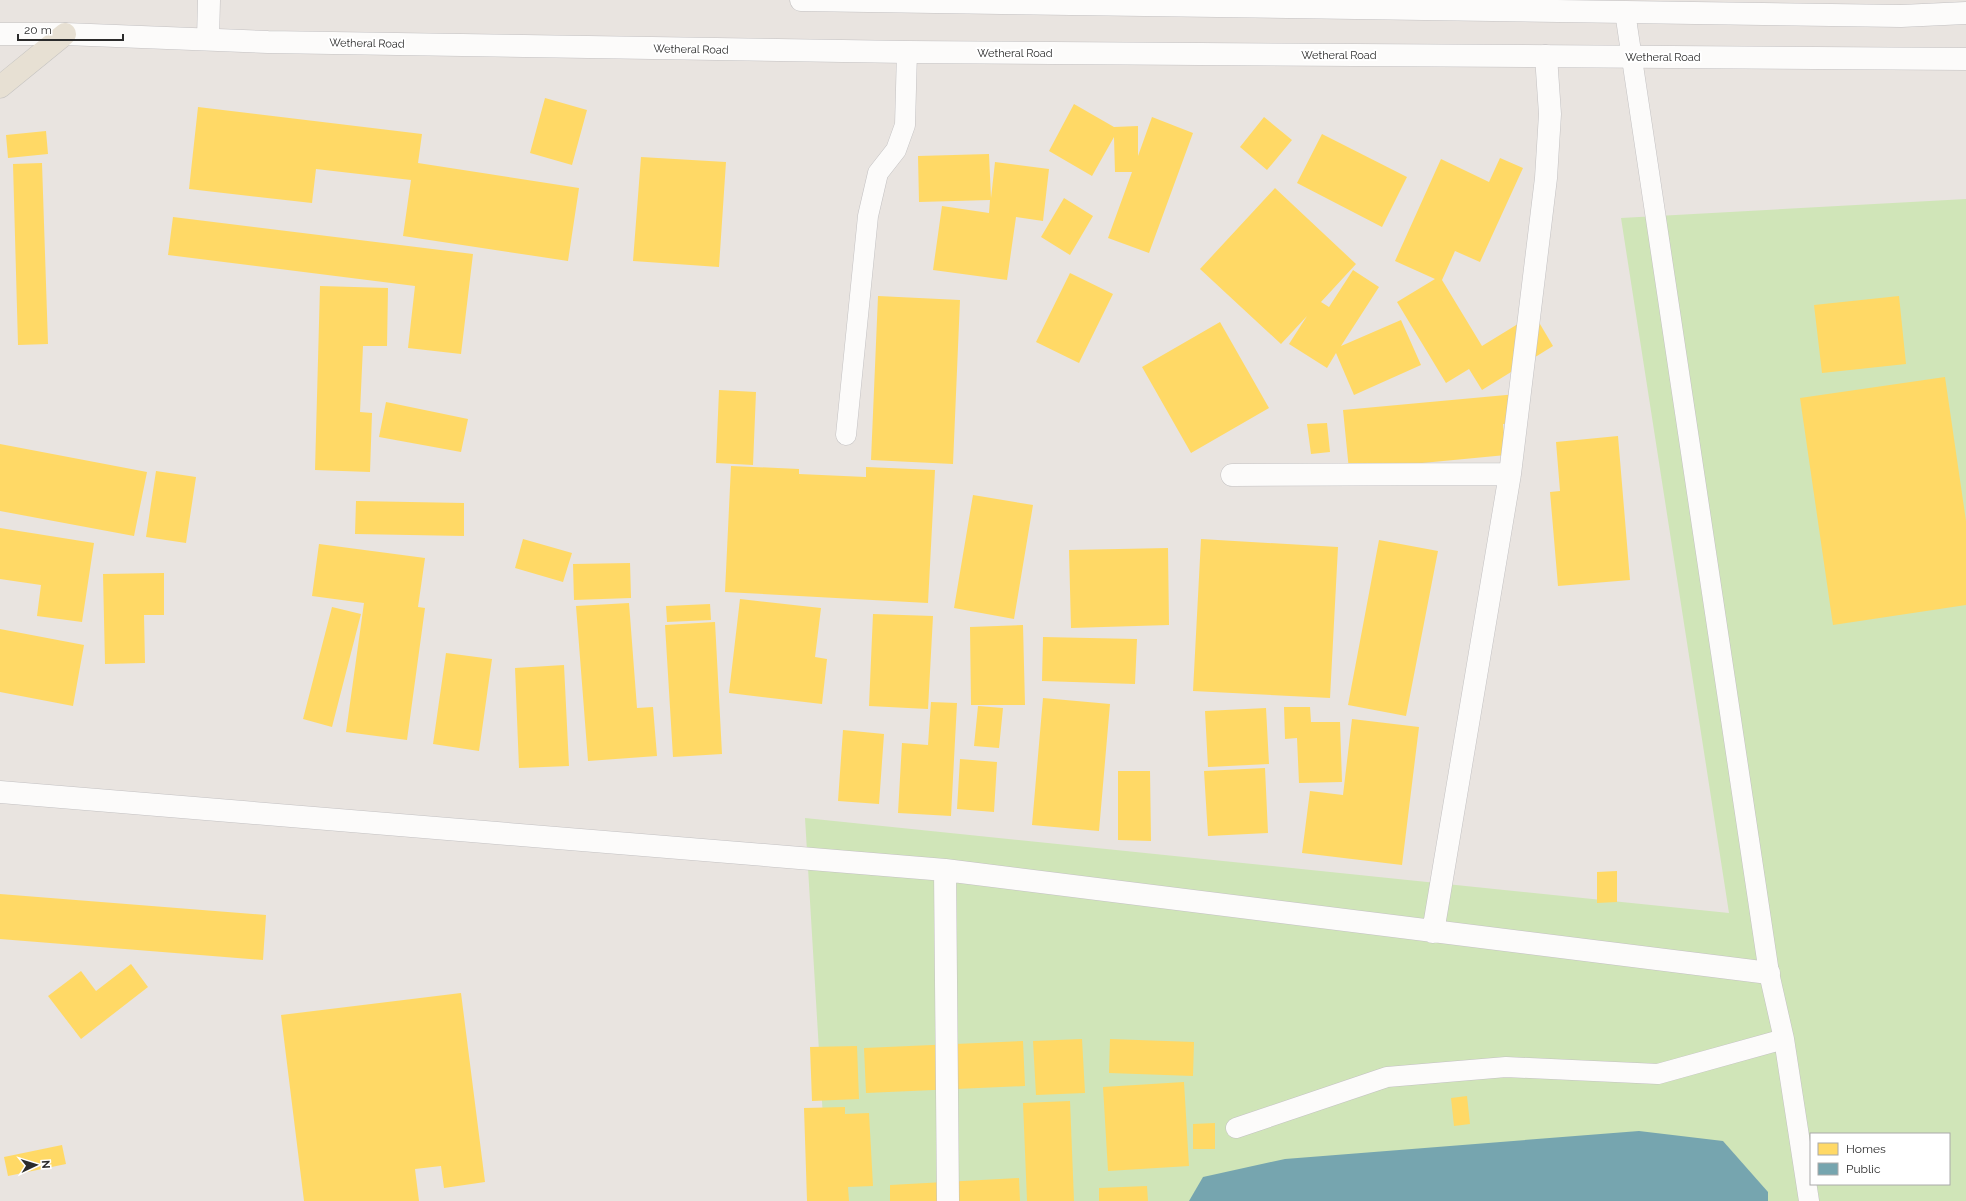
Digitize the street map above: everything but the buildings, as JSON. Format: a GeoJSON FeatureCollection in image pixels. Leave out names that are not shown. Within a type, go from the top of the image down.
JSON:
{"type":"FeatureCollection","features":[{"type":"Feature","properties":{"kind":"main road"},"geometry":{"type":"LineString","coordinates":[[0,87],[65,34]]}},
{"type":"Feature","properties":{"kind":"street"},"geometry":{"type":"LineString","coordinates":[[208,39],[209,0]]}},
{"type":"Feature","properties":{"kind":"street"},"geometry":{"type":"LineString","coordinates":[[801,0],[1900,16],[1966,13]]}},
{"type":"Feature","properties":{"kind":"street","name":"Wetheral Road"},"geometry":{"type":"LineString","coordinates":[[0,34],[65,34],[276,42],[907,52],[1966,59]]}},
{"type":"Feature","properties":{"kind":"street"},"geometry":{"type":"LineString","coordinates":[[1433,932],[1510,474],[1546,178],[1550,114],[1546,56]]}},
{"type":"Feature","properties":{"kind":"street"},"geometry":{"type":"LineString","coordinates":[[1232,474],[1510,474]]}},
{"type":"Feature","properties":{"kind":"street"},"geometry":{"type":"LineString","coordinates":[[0,792],[945,870],[1769,973]]}},
{"type":"Feature","properties":{"kind":"street"},"geometry":{"type":"LineString","coordinates":[[945,870],[948,1201]]}},
{"type":"Feature","properties":{"kind":"lane"},"geometry":{"type":"LineString","coordinates":[[1625,12],[1769,973],[1784,1039],[1809,1201]]}},
{"type":"Feature","properties":{"kind":"lane"},"geometry":{"type":"LineString","coordinates":[[846,435],[868,216],[878,173],[896,150],[905,125],[907,52]]}},
{"type":"Feature","properties":{"kind":"lane"},"geometry":{"type":"LineString","coordinates":[[1236,1128],[1387,1077],[1506,1067],[1658,1074],[1784,1039]]}},
{"type":"Feature","properties":{"kind":"green space"},"geometry":{"type":"Polygon","coordinates":[[[1966,199],[1966,1201],[828,1201],[805,818],[1729,913],[1621,218],[1966,199]]]}}]}
